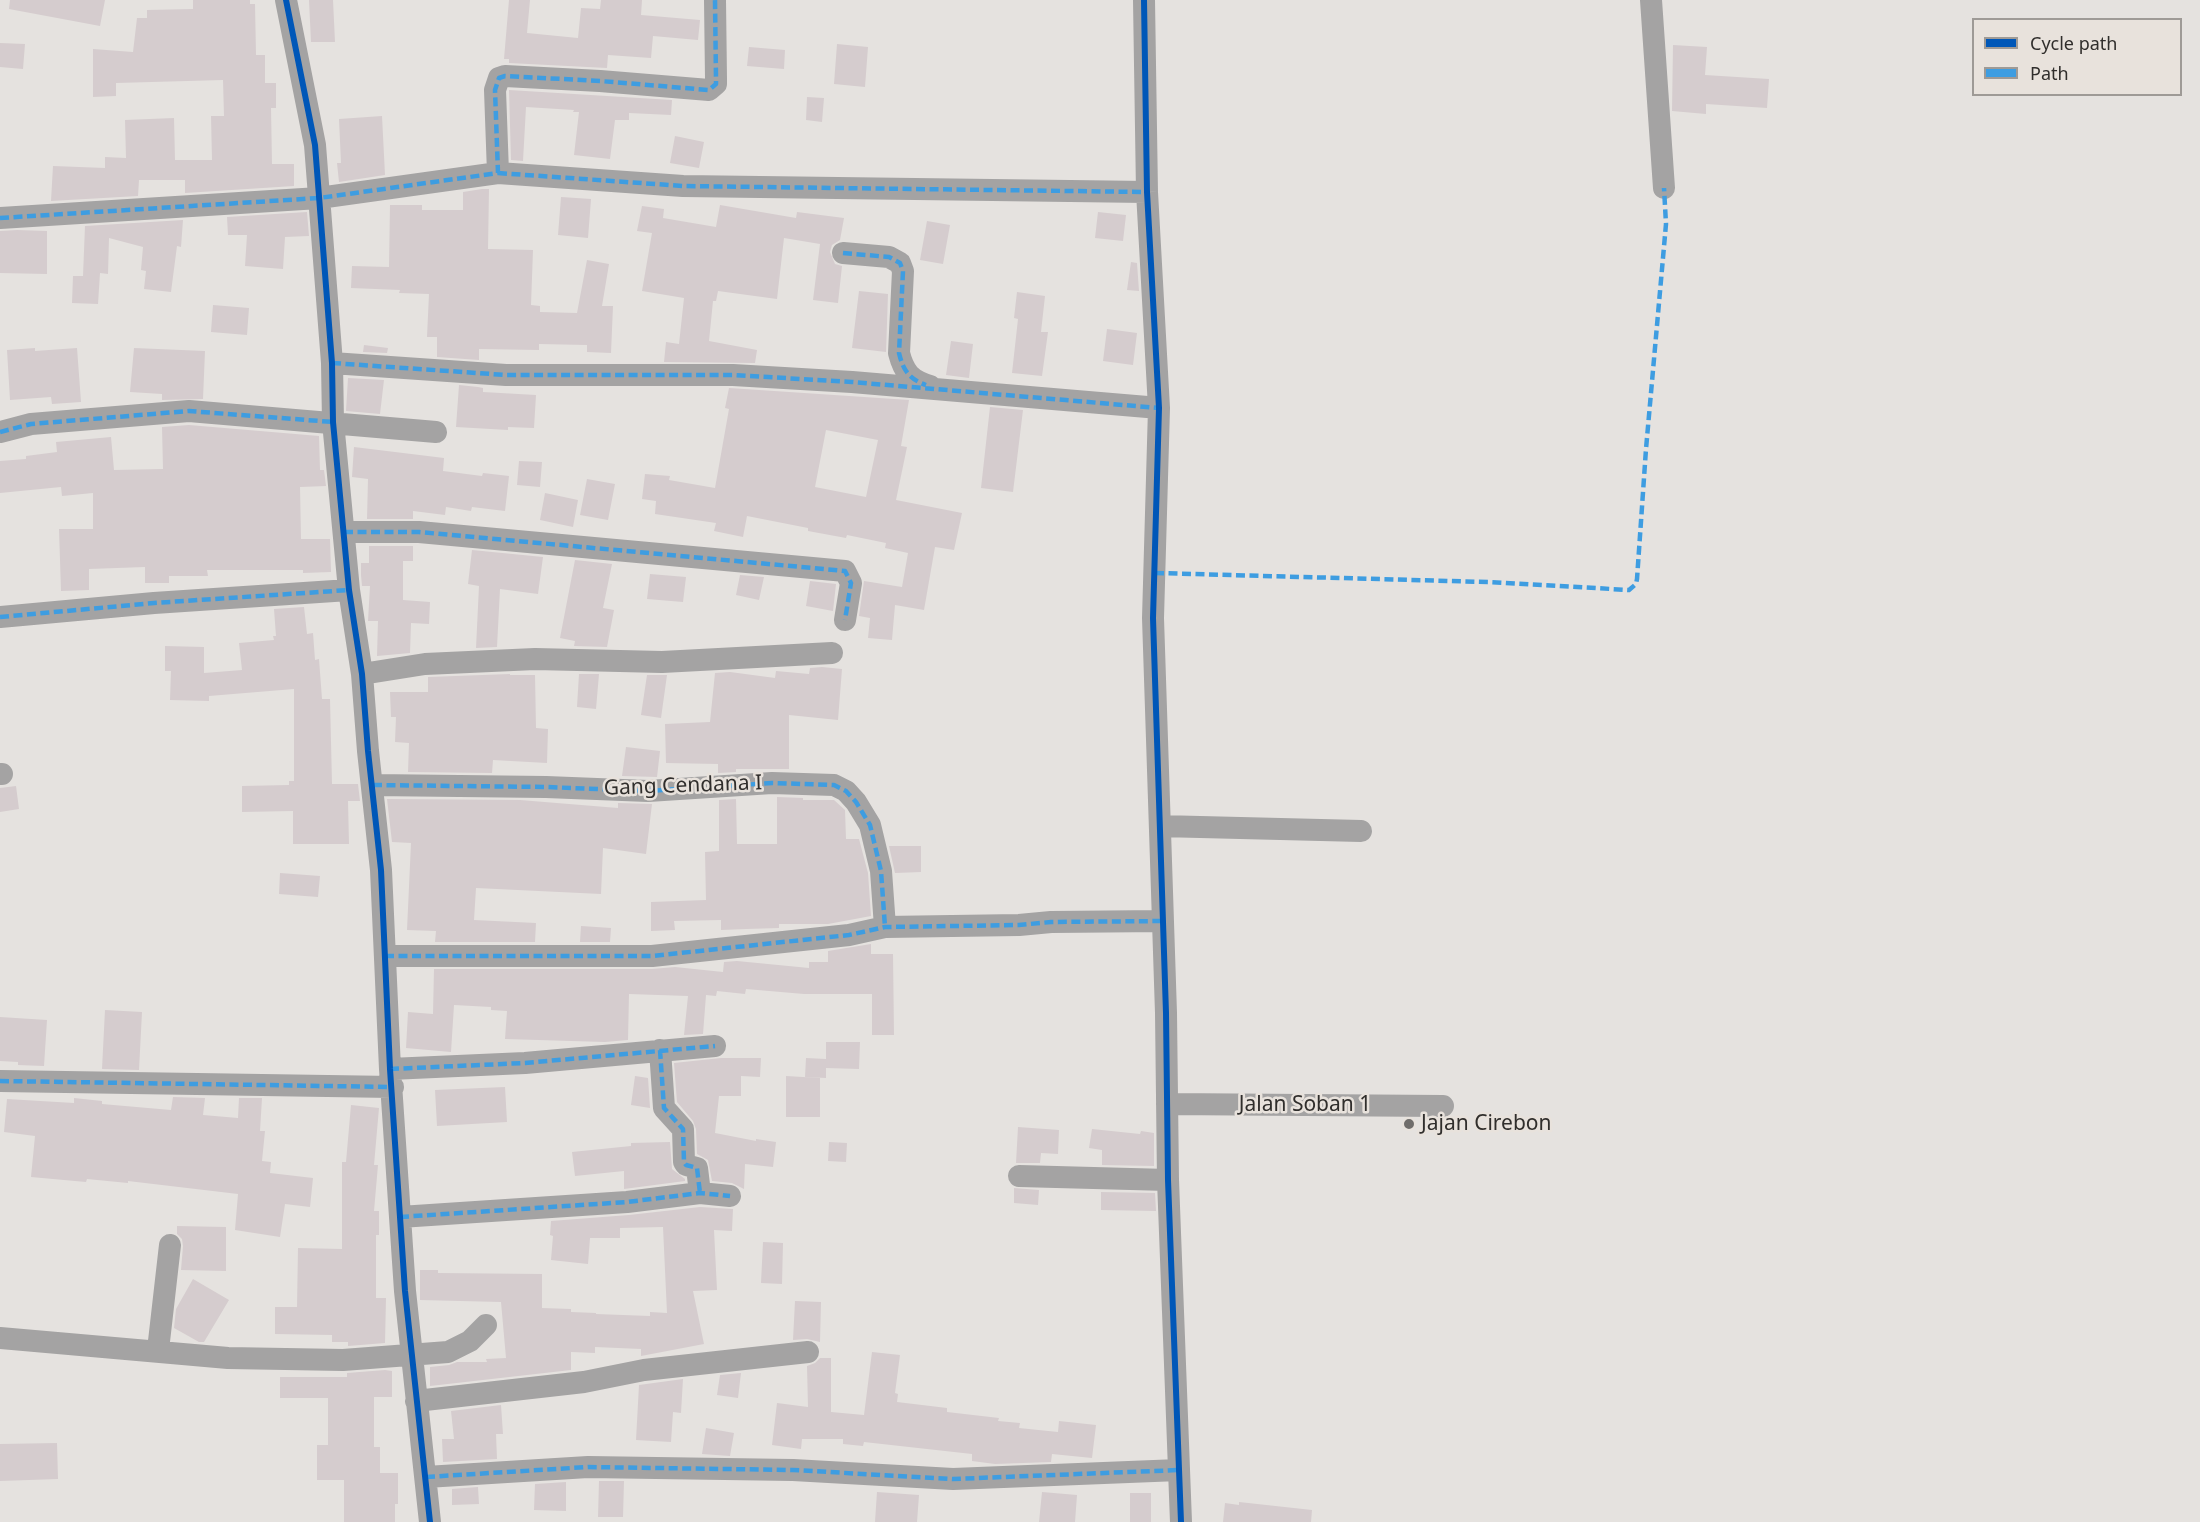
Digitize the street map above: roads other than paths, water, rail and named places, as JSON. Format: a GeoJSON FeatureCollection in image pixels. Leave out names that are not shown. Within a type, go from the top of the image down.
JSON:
{"type":"FeatureCollection","features":[{"type":"Feature","properties":{"kind":"street"},"geometry":{"type":"LineString","coordinates":[[286,0],[315,144],[332,363],[333,422],[349,590],[362,674],[381,870],[405,1291],[430,1522]]}},
{"type":"Feature","properties":{"kind":"street"},"geometry":{"type":"LineString","coordinates":[[498,173],[495,90],[499,78],[505,76],[600,81],[709,90],[713,88],[716,79],[715,0]]}},
{"type":"Feature","properties":{"kind":"street"},"geometry":{"type":"LineString","coordinates":[[1144,0],[1147,192],[1160,408],[1153,618],[1163,921],[1168,1180],[1181,1522]]}},
{"type":"Feature","properties":{"kind":"street"},"geometry":{"type":"LineString","coordinates":[[1651,0],[1664,188]]}},
{"type":"Feature","properties":{"kind":"street"},"geometry":{"type":"LineString","coordinates":[[0,218],[319,198],[498,173],[683,186],[1147,192]]}},
{"type":"Feature","properties":{"kind":"street"},"geometry":{"type":"LineString","coordinates":[[843,253],[889,257],[900,262],[903,271],[899,344],[902,365],[908,376],[938,388]]}},
{"type":"Feature","properties":{"kind":"street"},"geometry":{"type":"LineString","coordinates":[[332,363],[506,375],[733,375],[938,388],[1160,408]]}},
{"type":"Feature","properties":{"kind":"street"},"geometry":{"type":"LineString","coordinates":[[0,432],[42,423],[189,411],[436,432]]}},
{"type":"Feature","properties":{"kind":"street"},"geometry":{"type":"LineString","coordinates":[[344,532],[419,532],[831,569],[845,572],[851,583],[845,620]]}},
{"type":"Feature","properties":{"kind":"street"},"geometry":{"type":"LineString","coordinates":[[0,617],[154,603],[349,590]]}},
{"type":"Feature","properties":{"kind":"street"},"geometry":{"type":"LineString","coordinates":[[362,674],[425,664],[535,659],[662,662],[832,653]]}},
{"type":"Feature","properties":{"kind":"street","name":"Gang Cendana I"},"geometry":{"type":"LineString","coordinates":[[373,785],[648,791],[772,783],[834,785],[841,788],[856,802],[870,825],[881,871],[885,927]]}},
{"type":"Feature","properties":{"kind":"street"},"geometry":{"type":"LineString","coordinates":[[1160,826],[1361,831]]}},
{"type":"Feature","properties":{"kind":"street"},"geometry":{"type":"LineString","coordinates":[[385,956],[652,956],[849,935],[885,927],[1163,921]]}},
{"type":"Feature","properties":{"kind":"street"},"geometry":{"type":"LineString","coordinates":[[0,1081],[392,1078],[525,1063],[715,1046]]}},
{"type":"Feature","properties":{"kind":"street"},"geometry":{"type":"LineString","coordinates":[[660,1050],[664,1108],[683,1129],[684,1162],[686,1165],[697,1168],[700,1193]]}},
{"type":"Feature","properties":{"kind":"street","name":"Jalan Soban 1"},"geometry":{"type":"LineString","coordinates":[[1167,1104],[1443,1106]]}},
{"type":"Feature","properties":{"kind":"street"},"geometry":{"type":"LineString","coordinates":[[1019,1176],[1168,1180]]}},
{"type":"Feature","properties":{"kind":"street"},"geometry":{"type":"LineString","coordinates":[[400,1217],[627,1202],[700,1193],[730,1196]]}},
{"type":"Feature","properties":{"kind":"street"},"geometry":{"type":"LineString","coordinates":[[158,1350],[170,1245]]}},
{"type":"Feature","properties":{"kind":"street"},"geometry":{"type":"LineString","coordinates":[[0,1338],[158,1350],[228,1358],[344,1360],[448,1352],[470,1341],[486,1325]]}},
{"type":"Feature","properties":{"kind":"street"},"geometry":{"type":"LineString","coordinates":[[416,1401],[584,1382],[644,1370],[808,1352]]}},
{"type":"Feature","properties":{"kind":"street"},"geometry":{"type":"LineString","coordinates":[[426,1477],[588,1467],[793,1470],[953,1479],[1179,1470]]}},
{"type":"Feature","properties":{"kind":"place","name":"Jajan Cirebon"},"geometry":{"type":"Point","coordinates":[1409,1124]}}]}
